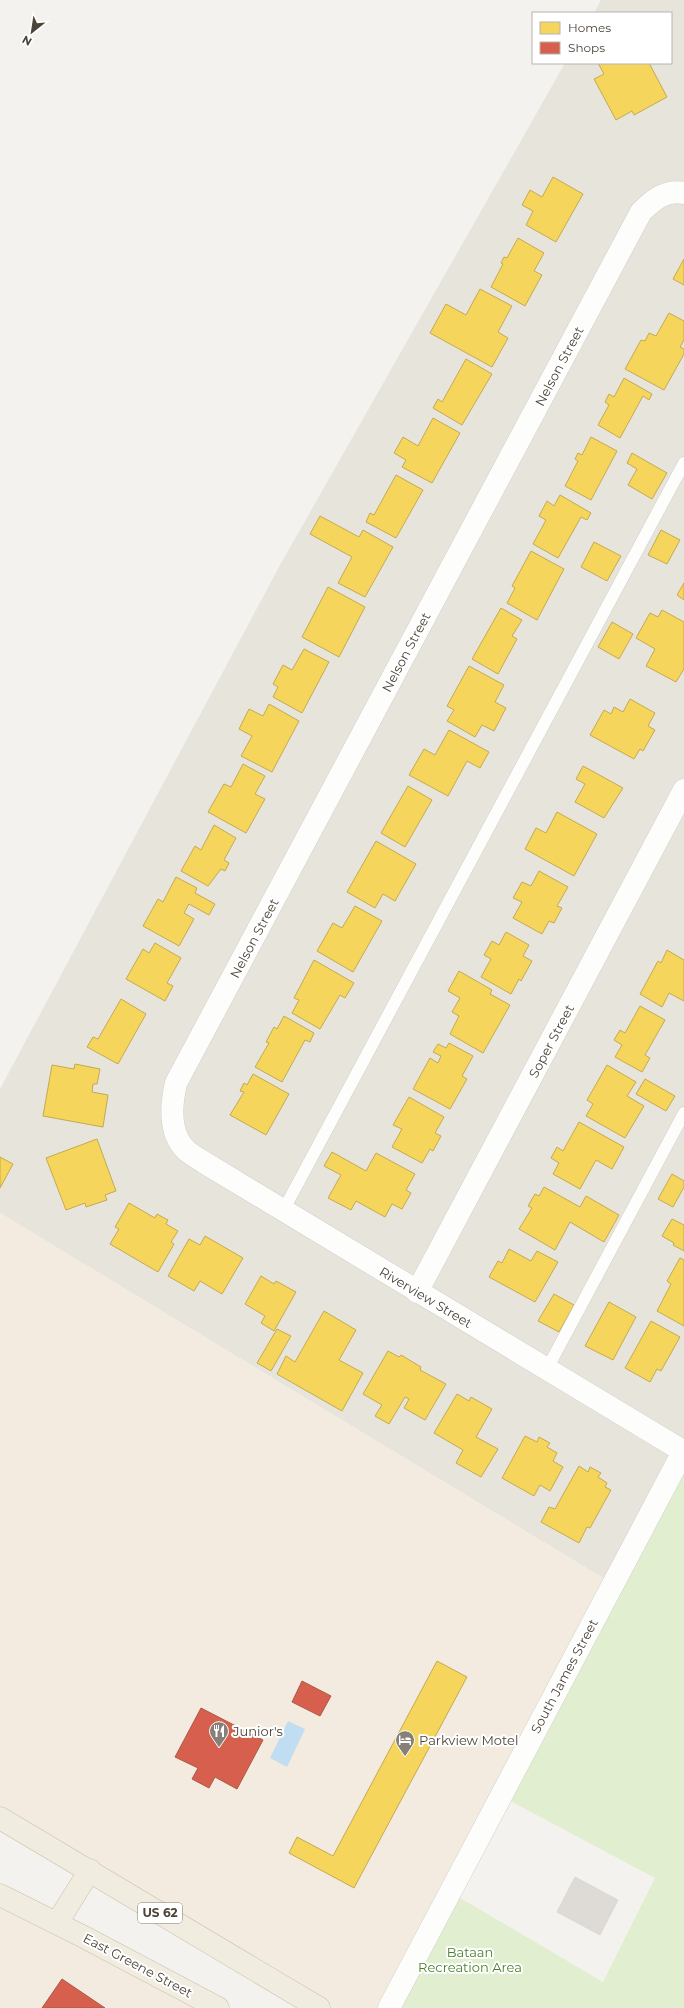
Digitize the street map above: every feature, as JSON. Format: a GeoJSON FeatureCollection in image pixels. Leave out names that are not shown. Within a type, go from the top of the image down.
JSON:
{"type":"FeatureCollection","features":[{"type":"Feature","properties":{"kind":"highway","name":"US 62"},"geometry":{"type":"LineString","coordinates":[[0,1818],[90,1870],[319,2008]]}},
{"type":"Feature","properties":{"kind":"highway"},"geometry":{"type":"LineString","coordinates":[[57,1923],[90,1870]]}},
{"type":"Feature","properties":{"kind":"highway","name":"East Greene Street"},"geometry":{"type":"LineString","coordinates":[[0,1895],[57,1923],[218,2008]]}},
{"type":"Feature","properties":{"kind":"street","name":"Nelson Street"},"geometry":{"type":"LineString","coordinates":[[176,1134],[172,1116],[172,1100],[176,1083],[641,212],[656,198],[680,192]]}},
{"type":"Feature","properties":{"kind":"street","name":"Soper Street"},"geometry":{"type":"LineString","coordinates":[[417,1292],[684,790]]}},
{"type":"Feature","properties":{"kind":"street","name":"Riverview Street"},"geometry":{"type":"LineString","coordinates":[[176,1134],[186,1150],[283,1211],[684,1450]]}},
{"type":"Feature","properties":{"kind":"street","name":"South James Street"},"geometry":{"type":"LineString","coordinates":[[389,2008],[684,1450]]}},
{"type":"Feature","properties":{"kind":"lane"},"geometry":{"type":"LineString","coordinates":[[283,1211],[684,463]]}},
{"type":"Feature","properties":{"kind":"lane"},"geometry":{"type":"LineString","coordinates":[[547,1369],[684,1113]]}},
{"type":"Feature","properties":{"kind":"shaded area"},"geometry":{"type":"Polygon","coordinates":[[[601,0],[684,0],[684,1450],[613,1584],[0,1213],[0,1089],[280,565],[564,64],[672,64],[672,12],[595,12],[601,0]]]}},
{"type":"Feature","properties":{"kind":"shaded area"},"geometry":{"type":"Polygon","coordinates":[[[0,1213],[613,1584],[389,2008],[319,2008],[0,1818],[0,1213]]]}},
{"type":"Feature","properties":{"kind":"shaded area"},"geometry":{"type":"Polygon","coordinates":[[[0,1895],[218,2008],[0,2008],[0,1895]]]}},
{"type":"Feature","properties":{"kind":"green space","name":"Bataan Recreation Area"},"geometry":{"type":"Polygon","coordinates":[[[684,1450],[684,2008],[389,2008],[450,1892],[603,1982],[655,1878],[501,1796],[684,1450]]]}},
{"type":"Feature","properties":{"kind":"water"},"geometry":{"type":"Polygon","coordinates":[[[288,1721],[305,1729],[287,1767],[270,1758],[288,1721]]]}},
{"type":"Feature","properties":{"kind":"building: Homes"},"geometry":{"type":"Polygon","coordinates":[[[599,64],[650,64],[667,97],[634,115],[632,111],[616,120],[594,79],[604,74],[599,64]]]}},
{"type":"Feature","properties":{"kind":"building: Homes"},"geometry":{"type":"Polygon","coordinates":[[[553,177],[583,194],[556,242],[526,225],[533,211],[522,205],[530,190],[542,197],[553,177]]]}},
{"type":"Feature","properties":{"kind":"building: Homes"},"geometry":{"type":"Polygon","coordinates":[[[518,238],[544,253],[534,271],[542,275],[525,306],[491,287],[503,264],[501,263],[504,257],[507,258],[518,238]]]}},
{"type":"Feature","properties":{"kind":"building: Homes"},"geometry":{"type":"Polygon","coordinates":[[[684,259],[684,285],[673,279],[684,259]]]}},
{"type":"Feature","properties":{"kind":"building: Homes"},"geometry":{"type":"Polygon","coordinates":[[[480,289],[512,306],[498,332],[508,338],[492,367],[430,333],[446,304],[466,315],[480,289]]]}},
{"type":"Feature","properties":{"kind":"building: Homes"},"geometry":{"type":"Polygon","coordinates":[[[669,313],[684,321],[684,340],[680,347],[684,349],[684,354],[664,390],[625,369],[641,340],[645,341],[649,333],[656,336],[669,313]]]}},
{"type":"Feature","properties":{"kind":"building: Homes"},"geometry":{"type":"Polygon","coordinates":[[[466,359],[492,374],[462,425],[433,408],[438,399],[442,402],[466,359]]]}},
{"type":"Feature","properties":{"kind":"building: Homes"},"geometry":{"type":"Polygon","coordinates":[[[624,378],[652,394],[649,400],[643,396],[620,438],[598,425],[609,405],[605,402],[609,394],[614,397],[624,378]]]}},
{"type":"Feature","properties":{"kind":"building: Homes"},"geometry":{"type":"Polygon","coordinates":[[[433,418],[460,433],[432,483],[402,467],[406,460],[394,453],[403,437],[418,446],[433,418]]]}},
{"type":"Feature","properties":{"kind":"building: Homes"},"geometry":{"type":"Polygon","coordinates":[[[591,437],[617,451],[591,500],[565,486],[578,461],[575,459],[578,453],[582,455],[591,437]]]}},
{"type":"Feature","properties":{"kind":"building: Homes"},"geometry":{"type":"Polygon","coordinates":[[[632,453],[667,473],[652,499],[628,485],[637,469],[627,463],[632,453]]]}},
{"type":"Feature","properties":{"kind":"building: Homes"},"geometry":{"type":"Polygon","coordinates":[[[396,475],[423,490],[396,538],[366,522],[370,513],[374,515],[396,475]]]}},
{"type":"Feature","properties":{"kind":"building: Homes"},"geometry":{"type":"Polygon","coordinates":[[[560,495],[591,513],[587,520],[581,517],[558,558],[533,544],[546,520],[539,516],[547,501],[554,506],[560,495]]]}},
{"type":"Feature","properties":{"kind":"building: Homes"},"geometry":{"type":"Polygon","coordinates":[[[320,516],[359,537],[363,530],[393,547],[365,597],[338,583],[352,557],[310,534],[320,516]]]}},
{"type":"Feature","properties":{"kind":"building: Homes"},"geometry":{"type":"Polygon","coordinates":[[[661,530],[680,540],[667,564],[648,555],[661,530]]]}},
{"type":"Feature","properties":{"kind":"building: Homes"},"geometry":{"type":"Polygon","coordinates":[[[594,542],[621,556],[607,581],[581,567],[594,542]]]}},
{"type":"Feature","properties":{"kind":"building: Homes"},"geometry":{"type":"Polygon","coordinates":[[[531,551],[564,569],[537,620],[507,603],[515,588],[512,586],[531,551]]]}},
{"type":"Feature","properties":{"kind":"building: Homes"},"geometry":{"type":"Polygon","coordinates":[[[684,583],[684,600],[677,595],[684,583]]]}},
{"type":"Feature","properties":{"kind":"building: Homes"},"geometry":{"type":"Polygon","coordinates":[[[328,587],[365,607],[339,657],[302,637],[328,587]]]}},
{"type":"Feature","properties":{"kind":"building: Homes"},"geometry":{"type":"Polygon","coordinates":[[[501,608],[522,620],[512,636],[517,639],[498,674],[472,659],[501,608]]]}},
{"type":"Feature","properties":{"kind":"building: Homes"},"geometry":{"type":"Polygon","coordinates":[[[662,610],[684,622],[684,669],[676,682],[646,666],[655,649],[636,638],[650,613],[658,617],[662,610]]]}},
{"type":"Feature","properties":{"kind":"building: Homes"},"geometry":{"type":"Polygon","coordinates":[[[612,622],[633,634],[619,659],[598,647],[612,622]]]}},
{"type":"Feature","properties":{"kind":"building: Homes"},"geometry":{"type":"Polygon","coordinates":[[[304,649],[329,662],[302,713],[273,697],[278,687],[273,684],[283,665],[292,670],[304,649]]]}},
{"type":"Feature","properties":{"kind":"building: Homes"},"geometry":{"type":"Polygon","coordinates":[[[469,666],[504,685],[495,702],[506,708],[494,731],[482,725],[475,737],[447,721],[454,710],[447,706],[469,666]]]}},
{"type":"Feature","properties":{"kind":"building: Homes"},"geometry":{"type":"Polygon","coordinates":[[[630,699],[655,713],[648,726],[655,730],[643,751],[640,749],[634,759],[590,735],[604,710],[611,714],[614,707],[623,712],[630,699]]]}},
{"type":"Feature","properties":{"kind":"building: Homes"},"geometry":{"type":"Polygon","coordinates":[[[269,704],[299,721],[272,772],[241,756],[252,736],[239,729],[249,709],[263,716],[269,704]]]}},
{"type":"Feature","properties":{"kind":"building: Homes"},"geometry":{"type":"Polygon","coordinates":[[[449,730],[489,752],[480,768],[467,761],[448,796],[409,775],[424,749],[435,755],[449,730]]]}},
{"type":"Feature","properties":{"kind":"building: Homes"},"geometry":{"type":"Polygon","coordinates":[[[243,764],[265,776],[255,794],[265,799],[246,833],[208,812],[224,784],[231,787],[243,764]]]}},
{"type":"Feature","properties":{"kind":"building: Homes"},"geometry":{"type":"Polygon","coordinates":[[[583,766],[623,788],[604,818],[575,802],[585,784],[576,779],[583,766]]]}},
{"type":"Feature","properties":{"kind":"building: Homes"},"geometry":{"type":"Polygon","coordinates":[[[408,786],[432,800],[405,847],[381,833],[408,786]]]}},
{"type":"Feature","properties":{"kind":"building: Homes"},"geometry":{"type":"Polygon","coordinates":[[[557,812],[597,834],[574,876],[525,849],[536,828],[546,833],[557,812]]]}},
{"type":"Feature","properties":{"kind":"building: Homes"},"geometry":{"type":"Polygon","coordinates":[[[214,825],[236,838],[224,860],[229,863],[225,871],[221,869],[208,886],[181,871],[195,846],[201,850],[214,825]]]}},
{"type":"Feature","properties":{"kind":"building: Homes"},"geometry":{"type":"Polygon","coordinates":[[[376,841],[416,864],[395,901],[383,894],[375,908],[347,892],[376,841]]]}},
{"type":"Feature","properties":{"kind":"building: Homes"},"geometry":{"type":"Polygon","coordinates":[[[539,871],[568,887],[557,906],[562,908],[554,923],[549,921],[542,934],[513,918],[522,902],[513,898],[522,882],[531,886],[539,871]]]}},
{"type":"Feature","properties":{"kind":"building: Homes"},"geometry":{"type":"Polygon","coordinates":[[[176,877],[197,888],[195,893],[215,904],[209,915],[189,904],[184,913],[194,919],[179,946],[143,926],[158,899],[163,902],[176,877]]]}},
{"type":"Feature","properties":{"kind":"building: Homes"},"geometry":{"type":"Polygon","coordinates":[[[355,906],[382,921],[353,972],[317,951],[333,923],[342,928],[355,906]]]}},
{"type":"Feature","properties":{"kind":"building: Homes"},"geometry":{"type":"Polygon","coordinates":[[[506,932],[529,945],[523,956],[532,961],[521,981],[519,979],[511,994],[481,977],[491,959],[484,955],[492,941],[499,945],[506,932]]]}},
{"type":"Feature","properties":{"kind":"building: Homes"},"geometry":{"type":"Polygon","coordinates":[[[155,943],[181,958],[167,983],[173,986],[165,1001],[126,979],[143,949],[149,953],[155,943]]]}},
{"type":"Feature","properties":{"kind":"building: Homes"},"geometry":{"type":"Polygon","coordinates":[[[667,950],[684,960],[684,1001],[669,993],[662,1007],[640,994],[658,961],[661,963],[667,950]]]}},
{"type":"Feature","properties":{"kind":"building: Homes"},"geometry":{"type":"Polygon","coordinates":[[[314,960],[354,983],[345,998],[340,995],[320,1029],[292,1013],[299,1000],[294,998],[314,960]]]}},
{"type":"Feature","properties":{"kind":"building: Homes"},"geometry":{"type":"Polygon","coordinates":[[[459,971],[492,990],[490,994],[510,1005],[483,1053],[450,1034],[459,1016],[452,1012],[460,998],[448,991],[459,971]]]}},
{"type":"Feature","properties":{"kind":"building: Homes"},"geometry":{"type":"Polygon","coordinates":[[[121,999],[146,1014],[118,1064],[87,1047],[93,1037],[98,1039],[121,999]]]}},
{"type":"Feature","properties":{"kind":"building: Homes"},"geometry":{"type":"Polygon","coordinates":[[[640,1006],[665,1020],[645,1055],[650,1058],[642,1072],[615,1057],[622,1045],[614,1040],[620,1030],[625,1033],[640,1006]]]}},
{"type":"Feature","properties":{"kind":"building: Homes"},"geometry":{"type":"Polygon","coordinates":[[[284,1016],[314,1033],[310,1042],[305,1040],[282,1082],[255,1067],[269,1043],[266,1042],[274,1027],[277,1029],[284,1016]]]}},
{"type":"Feature","properties":{"kind":"building: Homes"},"geometry":{"type":"Polygon","coordinates":[[[449,1043],[473,1056],[462,1076],[467,1079],[450,1109],[413,1089],[430,1058],[438,1063],[441,1056],[433,1052],[438,1044],[446,1048],[449,1043]]]}},
{"type":"Feature","properties":{"kind":"building: Homes"},"geometry":{"type":"Polygon","coordinates":[[[75,1064],[100,1069],[97,1084],[93,1084],[92,1092],[108,1095],[103,1127],[43,1116],[52,1065],[74,1069],[75,1064]]]}},
{"type":"Feature","properties":{"kind":"building: Homes"},"geometry":{"type":"Polygon","coordinates":[[[607,1065],[636,1082],[627,1096],[644,1106],[625,1138],[586,1116],[593,1104],[587,1100],[607,1065]]]}},
{"type":"Feature","properties":{"kind":"building: Homes"},"geometry":{"type":"Polygon","coordinates":[[[253,1074],[289,1094],[266,1135],[230,1115],[244,1092],[240,1091],[244,1083],[247,1085],[253,1074]]]}},
{"type":"Feature","properties":{"kind":"building: Homes"},"geometry":{"type":"Polygon","coordinates":[[[645,1079],[675,1096],[666,1111],[636,1094],[645,1079]]]}},
{"type":"Feature","properties":{"kind":"building: Homes"},"geometry":{"type":"Polygon","coordinates":[[[409,1097],[444,1117],[435,1133],[441,1136],[433,1151],[430,1149],[422,1163],[392,1147],[402,1129],[393,1125],[409,1097]]]}},
{"type":"Feature","properties":{"kind":"building: Homes"},"geometry":{"type":"Polygon","coordinates":[[[579,1122],[624,1147],[612,1169],[596,1160],[580,1189],[553,1174],[559,1163],[551,1158],[557,1147],[563,1151],[579,1122]]]}},
{"type":"Feature","properties":{"kind":"building: Homes"},"geometry":{"type":"Polygon","coordinates":[[[97,1139],[116,1191],[105,1195],[107,1200],[86,1207],[85,1203],[66,1210],[46,1158],[97,1139]]]}},
{"type":"Feature","properties":{"kind":"building: Homes"},"geometry":{"type":"Polygon","coordinates":[[[332,1152],[366,1171],[376,1153],[415,1174],[406,1190],[411,1193],[402,1209],[392,1204],[385,1217],[356,1201],[351,1210],[328,1198],[341,1175],[324,1166],[332,1152]]]}},
{"type":"Feature","properties":{"kind":"building: Homes"},"geometry":{"type":"Polygon","coordinates":[[[0,1157],[13,1164],[0,1188],[0,1157]]]}},
{"type":"Feature","properties":{"kind":"building: Homes"},"geometry":{"type":"Polygon","coordinates":[[[672,1174],[684,1181],[684,1187],[673,1207],[658,1199],[672,1174]]]}},
{"type":"Feature","properties":{"kind":"building: Homes"},"geometry":{"type":"Polygon","coordinates":[[[544,1187],[580,1207],[586,1196],[619,1215],[604,1242],[570,1222],[555,1250],[519,1229],[532,1208],[528,1206],[535,1194],[539,1196],[544,1187]]]}},
{"type":"Feature","properties":{"kind":"building: Homes"},"geometry":{"type":"Polygon","coordinates":[[[129,1203],[155,1218],[157,1214],[168,1220],[166,1224],[178,1231],[171,1242],[174,1244],[158,1272],[110,1244],[119,1229],[115,1227],[129,1203]]]}},
{"type":"Feature","properties":{"kind":"building: Homes"},"geometry":{"type":"Polygon","coordinates":[[[672,1219],[684,1225],[684,1251],[673,1245],[674,1243],[662,1236],[672,1219]]]}},
{"type":"Feature","properties":{"kind":"building: Homes"},"geometry":{"type":"Polygon","coordinates":[[[205,1236],[243,1258],[222,1294],[200,1281],[194,1291],[168,1276],[189,1239],[200,1245],[205,1236]]]}},
{"type":"Feature","properties":{"kind":"building: Homes"},"geometry":{"type":"Polygon","coordinates":[[[509,1249],[531,1261],[537,1251],[558,1262],[535,1302],[489,1277],[498,1261],[502,1263],[509,1249]]]}},
{"type":"Feature","properties":{"kind":"building: Homes"},"geometry":{"type":"Polygon","coordinates":[[[680,1258],[684,1260],[684,1326],[657,1311],[671,1284],[667,1281],[680,1258]]]}},
{"type":"Feature","properties":{"kind":"building: Homes"},"geometry":{"type":"Polygon","coordinates":[[[261,1276],[274,1284],[276,1281],[296,1292],[274,1331],[261,1323],[265,1316],[245,1304],[261,1276]]]}},
{"type":"Feature","properties":{"kind":"building: Homes"},"geometry":{"type":"Polygon","coordinates":[[[554,1294],[574,1305],[559,1332],[538,1321],[554,1294]]]}},
{"type":"Feature","properties":{"kind":"building: Homes"},"geometry":{"type":"Polygon","coordinates":[[[609,1302],[636,1317],[613,1360],[585,1346],[609,1302]]]}},
{"type":"Feature","properties":{"kind":"building: Homes"},"geometry":{"type":"Polygon","coordinates":[[[324,1311],[356,1330],[339,1360],[363,1373],[342,1411],[277,1374],[286,1356],[295,1362],[324,1311]]]}},
{"type":"Feature","properties":{"kind":"building: Homes"},"geometry":{"type":"Polygon","coordinates":[[[651,1321],[680,1337],[661,1371],[657,1369],[650,1382],[625,1368],[651,1321]]]}},
{"type":"Feature","properties":{"kind":"building: Homes"},"geometry":{"type":"Polygon","coordinates":[[[277,1329],[291,1336],[271,1371],[257,1363],[277,1329]]]}},
{"type":"Feature","properties":{"kind":"building: Homes"},"geometry":{"type":"Polygon","coordinates":[[[388,1351],[399,1357],[401,1355],[421,1367],[420,1370],[446,1384],[425,1420],[404,1408],[409,1399],[405,1397],[389,1424],[375,1416],[382,1405],[363,1394],[388,1351]]]}},
{"type":"Feature","properties":{"kind":"building: Homes"},"geometry":{"type":"Polygon","coordinates":[[[457,1394],[469,1401],[471,1397],[492,1409],[476,1437],[498,1449],[481,1477],[456,1463],[463,1450],[434,1433],[457,1394]]]}},
{"type":"Feature","properties":{"kind":"building: Homes"},"geometry":{"type":"Polygon","coordinates":[[[525,1436],[537,1442],[539,1437],[550,1443],[547,1447],[557,1453],[553,1461],[563,1467],[550,1491],[540,1485],[534,1496],[502,1478],[525,1436]]]}},
{"type":"Feature","properties":{"kind":"building: Homes"},"geometry":{"type":"Polygon","coordinates":[[[579,1466],[588,1472],[590,1467],[601,1473],[598,1477],[607,1483],[605,1487],[611,1490],[590,1528],[587,1527],[579,1543],[541,1522],[549,1507],[555,1509],[579,1466]]]}},
{"type":"Feature","properties":{"kind":"building: Homes","name":"Parkview Motel"},"geometry":{"type":"Polygon","coordinates":[[[437,1661],[467,1677],[354,1888],[289,1853],[297,1837],[333,1856],[437,1661]]]}},
{"type":"Feature","properties":{"kind":"building: Shops"},"geometry":{"type":"Polygon","coordinates":[[[302,1681],[331,1696],[320,1716],[292,1702],[302,1681]]]}},
{"type":"Feature","properties":{"kind":"building: Shops","name":"Junior's"},"geometry":{"type":"Polygon","coordinates":[[[201,1708],[263,1740],[237,1789],[215,1777],[209,1788],[192,1779],[198,1768],[175,1757],[201,1708]]]}},
{"type":"Feature","properties":{"kind":"building: Shops"},"geometry":{"type":"Polygon","coordinates":[[[62,1979],[105,2008],[42,2008],[62,1979]]]}},
{"type":"Feature","properties":{"kind":"building: Other"},"geometry":{"type":"Polygon","coordinates":[[[575,1877],[618,1900],[600,1935],[557,1912],[575,1877]]]}},
{"type":"Feature","properties":{"kind":"place","name":"Junior's"},"geometry":{"type":"Point","coordinates":[219,1748]}},
{"type":"Feature","properties":{"kind":"place","name":"Parkview Motel"},"geometry":{"type":"Point","coordinates":[405,1757]}}]}
